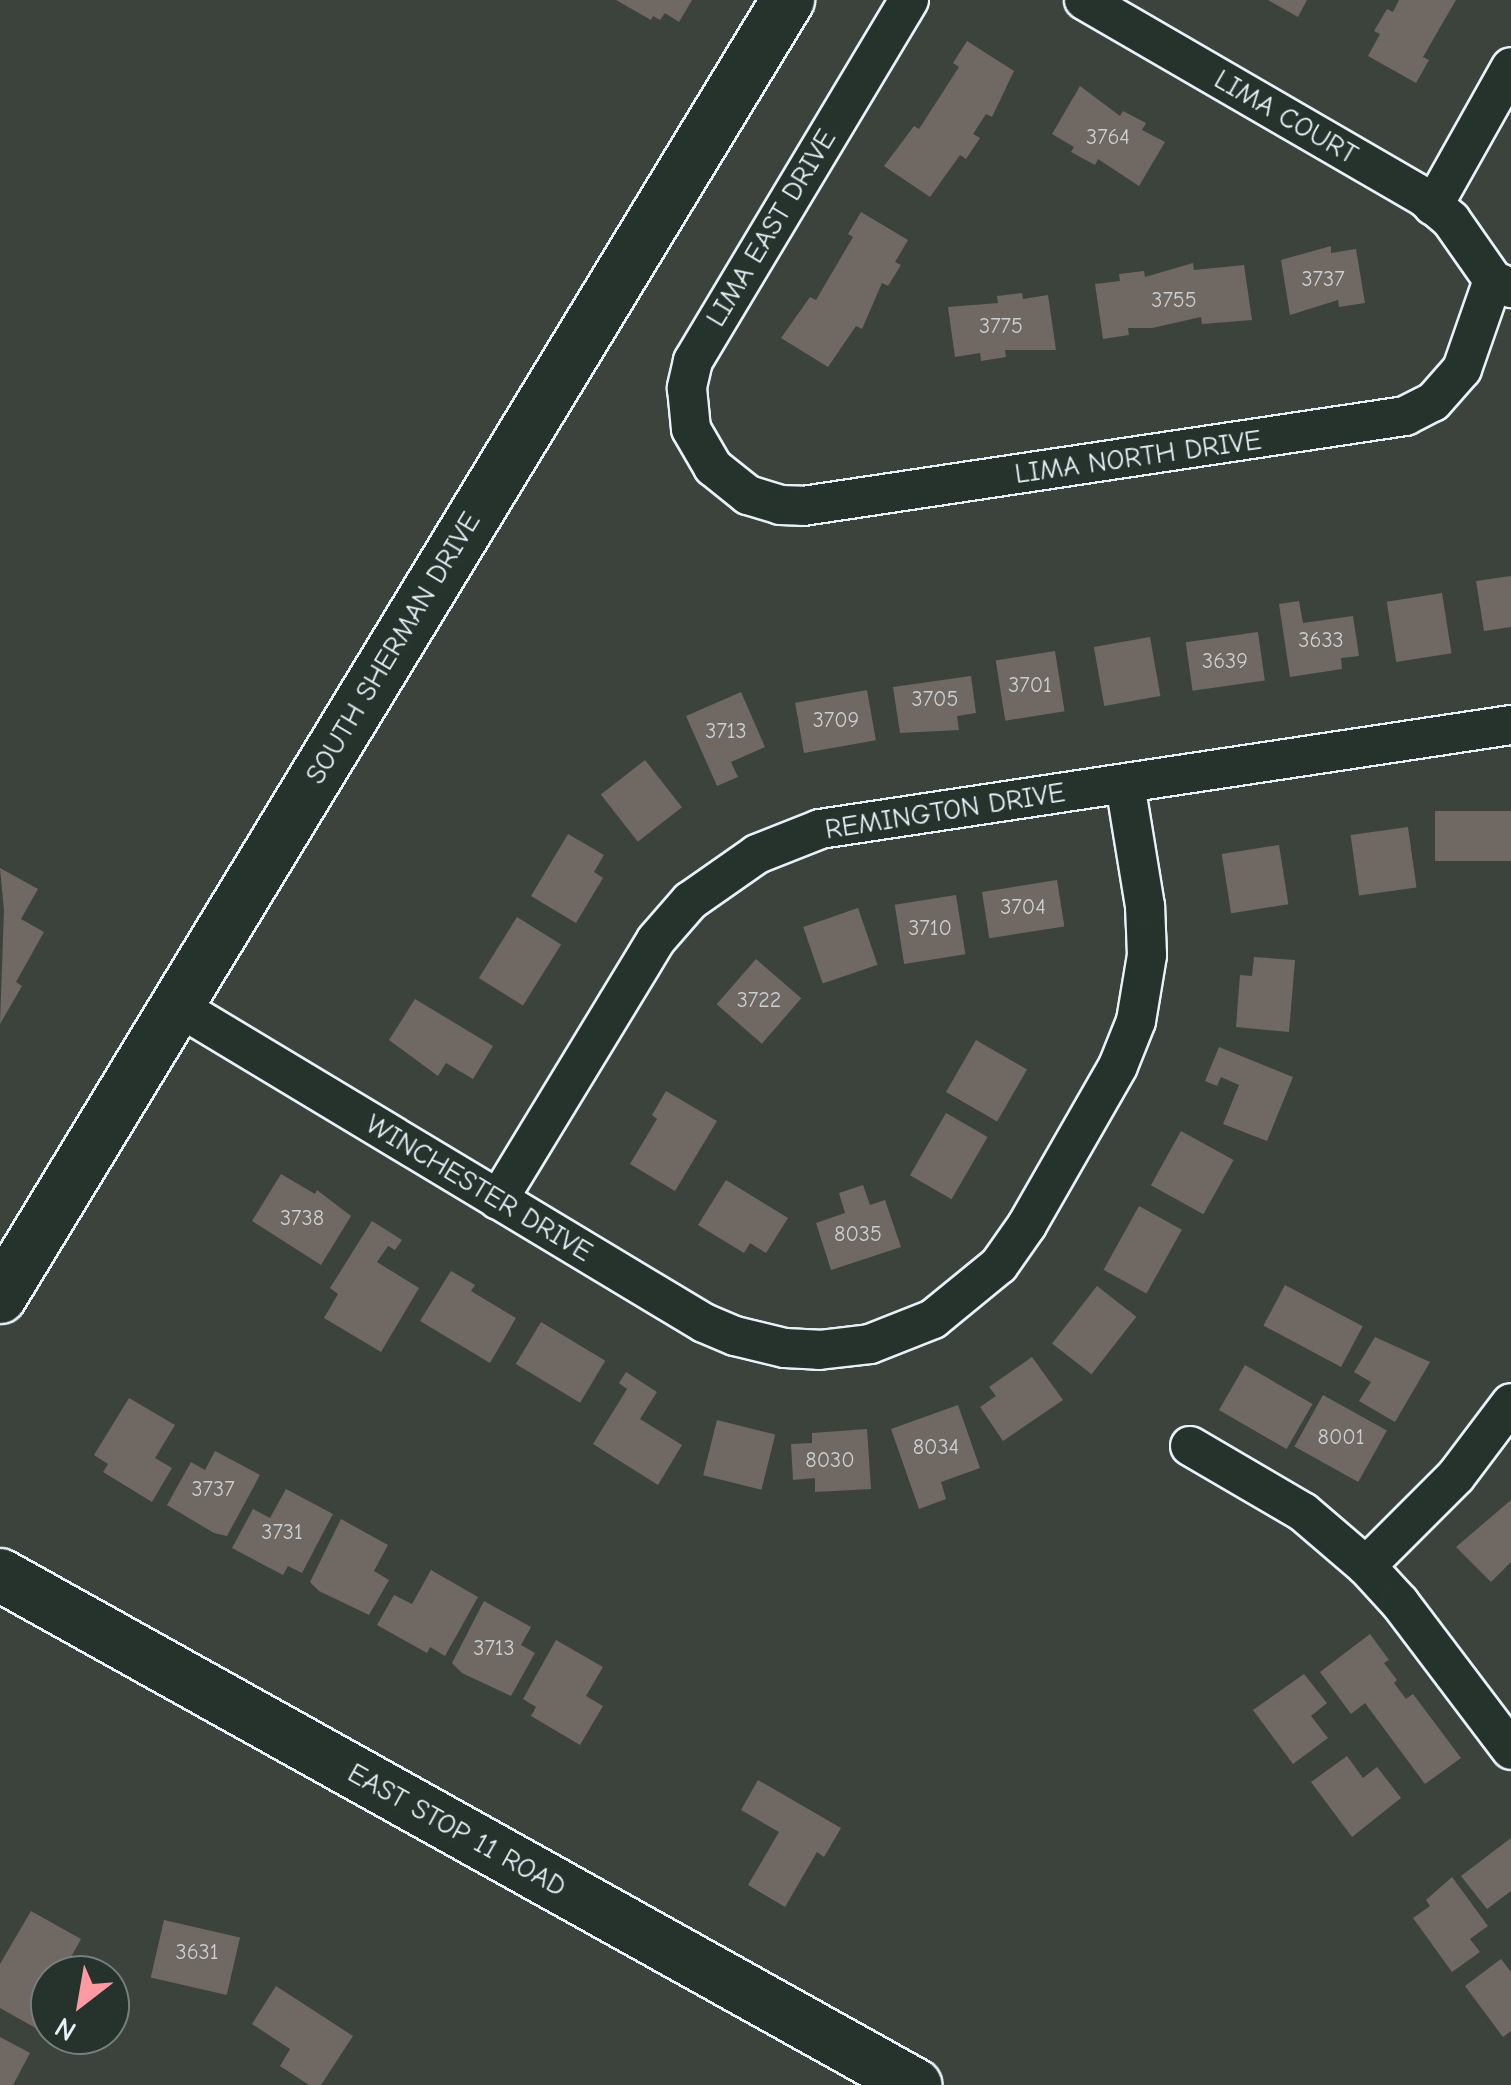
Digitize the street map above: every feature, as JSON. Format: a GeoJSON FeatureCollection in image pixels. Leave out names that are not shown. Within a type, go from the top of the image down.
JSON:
{"type":"FeatureCollection","features":[{"type":"Feature","properties":{"kind":"street","name":"SOUTH SHERMAN DRIVE"},"geometry":{"type":"LineString","coordinates":[[0,1297],[788,0]]}},
{"type":"Feature","properties":{"kind":"street","name":"LIMA EAST DRIVE"},"geometry":{"type":"LineString","coordinates":[[713,467],[692,429],[687,388],[693,360],[910,0]]}},
{"type":"Feature","properties":{"kind":"street","name":"LIMA COURT"},"geometry":{"type":"LineString","coordinates":[[1084,0],[1146,15],[1433,206],[1451,220],[1502,284]]}},
{"type":"Feature","properties":{"kind":"street"},"geometry":{"type":"LineString","coordinates":[[1433,206],[1511,67]]}},
{"type":"Feature","properties":{"kind":"street","name":"LIMA NORTH DRIVE"},"geometry":{"type":"LineString","coordinates":[[713,467],[748,495],[780,506],[803,506],[1394,419],[1434,402],[1450,387],[1502,284]]}},
{"type":"Feature","properties":{"kind":"street","name":"REMINGTON DRIVE"},"geometry":{"type":"LineString","coordinates":[[498,1200],[646,954],[690,901],[757,854],[820,829],[1511,725]]}},
{"type":"Feature","properties":{"kind":"street","name":"WINCHESTER DRIVE"},"geometry":{"type":"LineString","coordinates":[[177,1006],[704,1323],[735,1336],[791,1348],[819,1350],[870,1344],[933,1319],[988,1277],[1027,1226],[1118,1066],[1144,988],[1144,906],[1125,784]]}},
{"type":"Feature","properties":{"kind":"street"},"geometry":{"type":"LineString","coordinates":[[1366,1566],[1456,1476],[1511,1403]]}},
{"type":"Feature","properties":{"kind":"street"},"geometry":{"type":"LineString","coordinates":[[1190,1446],[1303,1512],[1366,1566],[1400,1603],[1511,1750]]}},
{"type":"Feature","properties":{"kind":"street","name":"EAST STOP 11 ROAD"},"geometry":{"type":"LineString","coordinates":[[0,1575],[915,2085]]}},
{"type":"Feature","properties":{"kind":"building"},"geometry":{"type":"Polygon","coordinates":[[[616,0],[692,0],[679,22],[665,13],[660,20],[653,16],[651,20],[616,0]]]}},
{"type":"Feature","properties":{"kind":"building"},"geometry":{"type":"Polygon","coordinates":[[[1268,0],[1307,0],[1298,17],[1268,0]]]}},
{"type":"Feature","properties":{"kind":"building"},"geometry":{"type":"Polygon","coordinates":[[[1399,0],[1456,0],[1423,57],[1429,60],[1416,83],[1368,56],[1380,34],[1374,31],[1387,9],[1393,12],[1399,0]]]}},
{"type":"Feature","properties":{"kind":"building"},"geometry":{"type":"Polygon","coordinates":[[[967,41],[1014,71],[992,117],[986,114],[973,134],[980,138],[966,159],[960,155],[930,197],[884,166],[914,126],[919,129],[959,67],[953,63],[967,41]]]}},
{"type":"Feature","properties":{"kind":"building"},"geometry":{"type":"Polygon","coordinates":[[[1080,86],[1120,116],[1123,111],[1146,123],[1142,130],[1165,142],[1139,186],[1098,159],[1095,165],[1071,152],[1074,147],[1052,134],[1080,86]]]}},
{"type":"Feature","properties":{"kind":"building"},"geometry":{"type":"Polygon","coordinates":[[[861,212],[908,240],[895,262],[901,265],[888,286],[882,283],[862,329],[856,326],[828,367],[781,338],[810,297],[816,300],[853,237],[848,234],[861,212]]]}},
{"type":"Feature","properties":{"kind":"building"},"geometry":{"type":"Polygon","coordinates":[[[1331,246],[1331,253],[1356,249],[1365,303],[1339,307],[1338,300],[1290,315],[1281,260],[1331,246]]]}},
{"type":"Feature","properties":{"kind":"building"},"geometry":{"type":"Polygon","coordinates":[[[1193,263],[1194,270],[1244,265],[1252,320],[1202,324],[1201,317],[1152,328],[1128,328],[1129,335],[1103,339],[1095,284],[1120,281],[1119,274],[1144,271],[1145,277],[1193,263]]]}},
{"type":"Feature","properties":{"kind":"building"},"geometry":{"type":"Polygon","coordinates":[[[1022,293],[1023,299],[1048,295],[1056,350],[1005,350],[1006,357],[981,361],[980,353],[955,357],[948,307],[998,303],[997,296],[1022,293]]]}},
{"type":"Feature","properties":{"kind":"building"},"geometry":{"type":"Polygon","coordinates":[[[1511,576],[1511,627],[1484,631],[1476,581],[1511,576]]]}},
{"type":"Feature","properties":{"kind":"building"},"geometry":{"type":"Polygon","coordinates":[[[1442,593],[1452,653],[1396,662],[1387,602],[1442,593]]]}},
{"type":"Feature","properties":{"kind":"building"},"geometry":{"type":"Polygon","coordinates":[[[1299,601],[1303,623],[1353,616],[1359,656],[1341,658],[1342,669],[1290,677],[1279,604],[1299,601]]]}},
{"type":"Feature","properties":{"kind":"building"},"geometry":{"type":"Polygon","coordinates":[[[1258,632],[1265,681],[1193,691],[1186,642],[1258,632]]]}},
{"type":"Feature","properties":{"kind":"building"},"geometry":{"type":"Polygon","coordinates":[[[1150,637],[1160,696],[1104,706],[1094,647],[1150,637]]]}},
{"type":"Feature","properties":{"kind":"building"},"geometry":{"type":"Polygon","coordinates":[[[1055,651],[1065,711],[1005,721],[996,660],[1055,651]]]}},
{"type":"Feature","properties":{"kind":"building"},"geometry":{"type":"Polygon","coordinates":[[[971,676],[976,713],[957,716],[959,730],[900,733],[893,687],[971,676]]]}},
{"type":"Feature","properties":{"kind":"building"},"geometry":{"type":"Polygon","coordinates":[[[867,690],[876,740],[804,753],[795,703],[867,690]]]}},
{"type":"Feature","properties":{"kind":"building"},"geometry":{"type":"Polygon","coordinates":[[[741,692],[765,747],[731,762],[738,777],[717,786],[686,716],[741,692]]]}},
{"type":"Feature","properties":{"kind":"building"},"geometry":{"type":"Polygon","coordinates":[[[645,760],[682,807],[638,842],[601,794],[645,760]]]}},
{"type":"Feature","properties":{"kind":"building"},"geometry":{"type":"Polygon","coordinates":[[[1435,811],[1511,811],[1511,861],[1435,861],[1435,811]]]}},
{"type":"Feature","properties":{"kind":"building"},"geometry":{"type":"Polygon","coordinates":[[[1408,827],[1416,887],[1359,895],[1351,835],[1408,827]]]}},
{"type":"Feature","properties":{"kind":"building"},"geometry":{"type":"Polygon","coordinates":[[[568,834],[604,855],[594,872],[603,878],[576,923],[531,896],[568,834]]]}},
{"type":"Feature","properties":{"kind":"building"},"geometry":{"type":"Polygon","coordinates":[[[1279,845],[1288,904],[1231,913],[1222,854],[1279,845]]]}},
{"type":"Feature","properties":{"kind":"building"},"geometry":{"type":"Polygon","coordinates":[[[0,868],[38,889],[21,919],[44,932],[16,982],[22,986],[0,1024],[4,910],[0,868]]]}},
{"type":"Feature","properties":{"kind":"building"},"geometry":{"type":"Polygon","coordinates":[[[1057,880],[1064,926],[989,938],[982,892],[1057,880]]]}},
{"type":"Feature","properties":{"kind":"building"},"geometry":{"type":"Polygon","coordinates":[[[956,895],[965,954],[904,964],[895,905],[956,895]]]}},
{"type":"Feature","properties":{"kind":"building"},"geometry":{"type":"Polygon","coordinates":[[[858,908],[878,965],[823,984],[803,927],[858,908]]]}},
{"type":"Feature","properties":{"kind":"building"},"geometry":{"type":"Polygon","coordinates":[[[517,917],[561,945],[523,1006],[479,978],[517,917]]]}},
{"type":"Feature","properties":{"kind":"building"},"geometry":{"type":"Polygon","coordinates":[[[1254,957],[1295,960],[1289,1032],[1236,1027],[1240,975],[1252,976],[1254,957]]]}},
{"type":"Feature","properties":{"kind":"building"},"geometry":{"type":"Polygon","coordinates":[[[756,959],[801,998],[762,1044],[717,1004],[756,959]]]}},
{"type":"Feature","properties":{"kind":"building"},"geometry":{"type":"Polygon","coordinates":[[[415,999],[493,1046],[473,1079],[446,1063],[438,1076],[389,1040],[415,999]]]}},
{"type":"Feature","properties":{"kind":"building"},"geometry":{"type":"Polygon","coordinates":[[[976,1040],[1027,1069],[997,1121],[946,1092],[976,1040]]]}},
{"type":"Feature","properties":{"kind":"building"},"geometry":{"type":"Polygon","coordinates":[[[1219,1047],[1293,1077],[1267,1141],[1223,1124],[1239,1085],[1221,1077],[1217,1086],[1205,1081],[1219,1047]]]}},
{"type":"Feature","properties":{"kind":"building"},"geometry":{"type":"Polygon","coordinates":[[[666,1091],[717,1121],[675,1191],[630,1164],[657,1119],[652,1115],[666,1091]]]}},
{"type":"Feature","properties":{"kind":"building"},"geometry":{"type":"Polygon","coordinates":[[[946,1113],[988,1137],[952,1199],[910,1175],[946,1113]]]}},
{"type":"Feature","properties":{"kind":"building"},"geometry":{"type":"Polygon","coordinates":[[[1181,1131],[1233,1160],[1203,1214],[1151,1185],[1181,1131]]]}},
{"type":"Feature","properties":{"kind":"building"},"geometry":{"type":"Polygon","coordinates":[[[281,1174],[315,1194],[317,1190],[351,1216],[321,1265],[252,1221],[281,1174]]]}},
{"type":"Feature","properties":{"kind":"building"},"geometry":{"type":"Polygon","coordinates":[[[726,1180],[788,1218],[766,1253],[750,1243],[744,1253],[698,1225],[726,1180]]]}},
{"type":"Feature","properties":{"kind":"building"},"geometry":{"type":"Polygon","coordinates":[[[863,1185],[870,1205],[885,1200],[901,1247],[831,1270],[816,1223],[845,1213],[839,1193],[863,1185]]]}},
{"type":"Feature","properties":{"kind":"building"},"geometry":{"type":"Polygon","coordinates":[[[1139,1206],[1182,1230],[1146,1294],[1104,1270],[1139,1206]]]}},
{"type":"Feature","properties":{"kind":"building"},"geometry":{"type":"Polygon","coordinates":[[[372,1221],[402,1240],[395,1250],[388,1246],[377,1262],[419,1288],[381,1352],[324,1318],[338,1294],[330,1288],[372,1221]]]}},
{"type":"Feature","properties":{"kind":"building"},"geometry":{"type":"Polygon","coordinates":[[[451,1271],[475,1285],[471,1291],[516,1318],[490,1363],[420,1321],[451,1271]]]}},
{"type":"Feature","properties":{"kind":"building"},"geometry":{"type":"Polygon","coordinates":[[[1285,1285],[1363,1326],[1341,1367],[1263,1326],[1285,1285]]]}},
{"type":"Feature","properties":{"kind":"building"},"geometry":{"type":"Polygon","coordinates":[[[1097,1286],[1136,1317],[1091,1374],[1052,1344],[1097,1286]]]}},
{"type":"Feature","properties":{"kind":"building"},"geometry":{"type":"Polygon","coordinates":[[[541,1322],[605,1361],[580,1403],[516,1364],[541,1322]]]}},
{"type":"Feature","properties":{"kind":"building"},"geometry":{"type":"Polygon","coordinates":[[[1375,1337],[1430,1362],[1395,1422],[1359,1401],[1371,1382],[1354,1372],[1375,1337]]]}},
{"type":"Feature","properties":{"kind":"building"},"geometry":{"type":"Polygon","coordinates":[[[1032,1357],[1063,1400],[1003,1441],[980,1407],[996,1396],[989,1387],[1032,1357]]]}},
{"type":"Feature","properties":{"kind":"building"},"geometry":{"type":"Polygon","coordinates":[[[1245,1365],[1313,1404],[1287,1449],[1219,1410],[1245,1365]]]}},
{"type":"Feature","properties":{"kind":"building"},"geometry":{"type":"Polygon","coordinates":[[[626,1372],[657,1392],[640,1419],[682,1445],[658,1485],[593,1444],[627,1389],[619,1383],[626,1372]]]}},
{"type":"Feature","properties":{"kind":"building"},"geometry":{"type":"Polygon","coordinates":[[[1323,1395],[1387,1430],[1358,1482],[1294,1447],[1323,1395]]]}},
{"type":"Feature","properties":{"kind":"building"},"geometry":{"type":"Polygon","coordinates":[[[129,1398],[175,1425],[155,1458],[172,1468],[152,1502],[103,1472],[108,1464],[94,1455],[129,1398]]]}},
{"type":"Feature","properties":{"kind":"building"},"geometry":{"type":"Polygon","coordinates":[[[958,1405],[980,1468],[941,1482],[946,1499],[919,1509],[891,1429],[958,1405]]]}},
{"type":"Feature","properties":{"kind":"building"},"geometry":{"type":"Polygon","coordinates":[[[717,1420],[775,1435],[761,1490],[703,1475],[717,1420]]]}},
{"type":"Feature","properties":{"kind":"building"},"geometry":{"type":"Polygon","coordinates":[[[867,1429],[871,1489],[815,1492],[815,1478],[793,1480],[791,1444],[812,1443],[812,1433],[867,1429]]]}},
{"type":"Feature","properties":{"kind":"building"},"geometry":{"type":"Polygon","coordinates":[[[215,1451],[260,1475],[227,1536],[214,1533],[167,1505],[191,1462],[205,1470],[215,1451]]]}},
{"type":"Feature","properties":{"kind":"building"},"geometry":{"type":"Polygon","coordinates":[[[286,1489],[333,1514],[302,1573],[288,1566],[283,1575],[232,1548],[253,1509],[270,1518],[286,1489]]]}},
{"type":"Feature","properties":{"kind":"building"},"geometry":{"type":"Polygon","coordinates":[[[1511,1500],[1511,1562],[1491,1582],[1456,1547],[1511,1500]]]}},
{"type":"Feature","properties":{"kind":"building"},"geometry":{"type":"Polygon","coordinates":[[[341,1519],[388,1545],[374,1571],[389,1580],[369,1615],[319,1591],[310,1582],[341,1519]]]}},
{"type":"Feature","properties":{"kind":"building"},"geometry":{"type":"Polygon","coordinates":[[[431,1570],[478,1597],[445,1656],[430,1647],[427,1653],[377,1625],[394,1595],[412,1604],[431,1570]]]}},
{"type":"Feature","properties":{"kind":"building"},"geometry":{"type":"Polygon","coordinates":[[[484,1601],[531,1627],[521,1645],[535,1653],[511,1696],[462,1673],[452,1663],[484,1601]]]}},
{"type":"Feature","properties":{"kind":"building"},"geometry":{"type":"Polygon","coordinates":[[[1370,1634],[1389,1660],[1384,1663],[1397,1680],[1394,1683],[1406,1699],[1413,1694],[1461,1758],[1425,1784],[1365,1703],[1351,1714],[1320,1672],[1370,1634]]]}},
{"type":"Feature","properties":{"kind":"building"},"geometry":{"type":"Polygon","coordinates":[[[556,1640],[603,1667],[586,1696],[603,1706],[580,1745],[531,1716],[536,1707],[523,1699],[556,1640]]]}},
{"type":"Feature","properties":{"kind":"building"},"geometry":{"type":"Polygon","coordinates":[[[1304,1674],[1327,1703],[1311,1716],[1328,1738],[1293,1764],[1253,1710],[1304,1674]]]}},
{"type":"Feature","properties":{"kind":"building"},"geometry":{"type":"Polygon","coordinates":[[[1347,1756],[1363,1778],[1377,1767],[1401,1798],[1352,1837],[1311,1782],[1347,1756]]]}},
{"type":"Feature","properties":{"kind":"building"},"geometry":{"type":"Polygon","coordinates":[[[758,1780],[841,1828],[824,1857],[817,1852],[785,1907],[748,1885],[779,1832],[741,1810],[758,1780]]]}},
{"type":"Feature","properties":{"kind":"building"},"geometry":{"type":"Polygon","coordinates":[[[1511,1838],[1511,1891],[1487,1909],[1461,1876],[1511,1838]]]}},
{"type":"Feature","properties":{"kind":"building"},"geometry":{"type":"Polygon","coordinates":[[[1452,1877],[1488,1926],[1470,1939],[1480,1952],[1452,1972],[1413,1918],[1430,1906],[1426,1900],[1452,1877]]]}},
{"type":"Feature","properties":{"kind":"building"},"geometry":{"type":"Polygon","coordinates":[[[31,1911],[81,1939],[72,1955],[30,1955],[30,2025],[0,2008],[0,1964],[31,1911]]]}},
{"type":"Feature","properties":{"kind":"building"},"geometry":{"type":"Polygon","coordinates":[[[164,1920],[240,1938],[227,1995],[151,1977],[164,1920]]]}},
{"type":"Feature","properties":{"kind":"building"},"geometry":{"type":"Polygon","coordinates":[[[1501,1959],[1511,1972],[1511,2031],[1503,2037],[1465,1986],[1501,1959]]]}},
{"type":"Feature","properties":{"kind":"building"},"geometry":{"type":"Polygon","coordinates":[[[276,1986],[353,2036],[321,2085],[309,2085],[280,2066],[290,2049],[252,2024],[276,1986]]]}},
{"type":"Feature","properties":{"kind":"building"},"geometry":{"type":"Polygon","coordinates":[[[0,2037],[30,2053],[13,2085],[0,2085],[0,2037]]]}}]}
